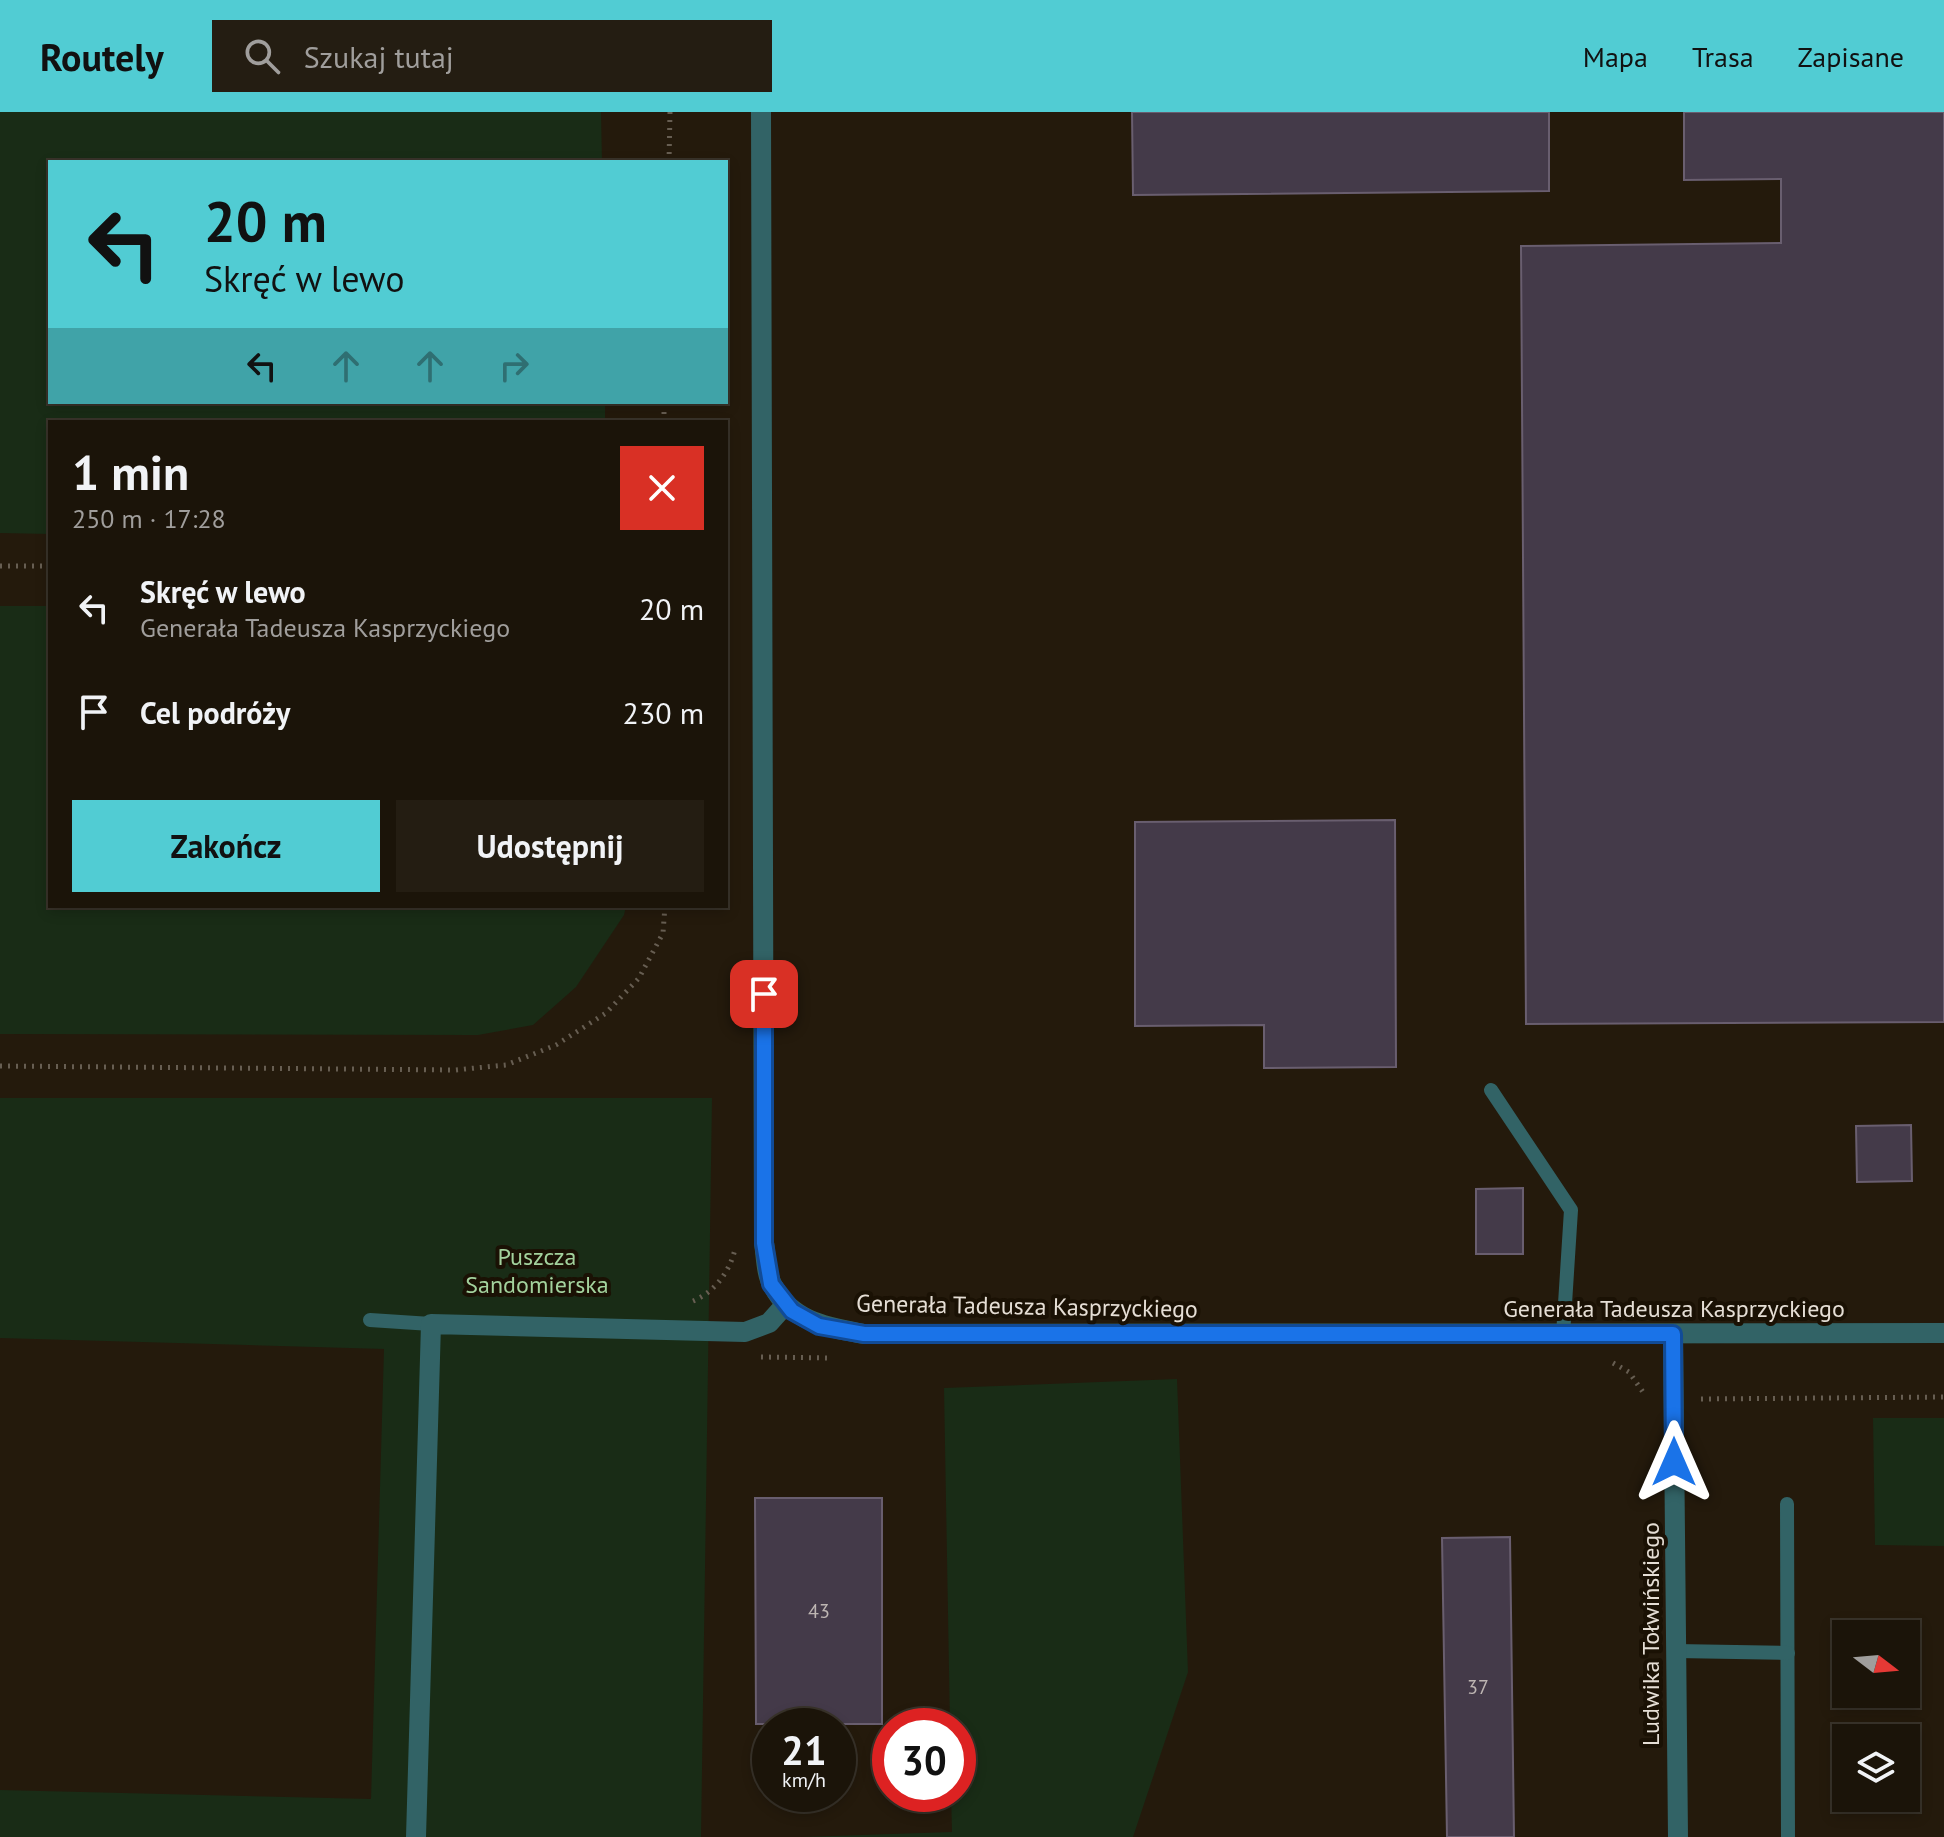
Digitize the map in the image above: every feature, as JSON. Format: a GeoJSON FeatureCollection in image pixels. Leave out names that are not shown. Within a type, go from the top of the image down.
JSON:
{"type":"FeatureCollection","features":[{"type":"Feature","properties":{"kind":"street","name":"Generała Tadeusza Kasprzyckiego"},"geometry":{"type":"LineString","coordinates":[[761,112],[764,1243],[771,1284],[792,1311],[819,1326],[864,1334],[1944,1333]]}},
{"type":"Feature","properties":{"kind":"street"},"geometry":{"type":"LineString","coordinates":[[416,1837],[431,1324],[745,1332],[769,1323],[786,1304]]}},
{"type":"Feature","properties":{"kind":"street","name":"Ludwika Tołwińskiego"},"geometry":{"type":"LineString","coordinates":[[1673,1334],[1678,1837]]}},
{"type":"Feature","properties":{"kind":"lane"},"geometry":{"type":"LineString","coordinates":[[1491,1090],[1571,1210],[1563,1335]]}},
{"type":"Feature","properties":{"kind":"lane"},"geometry":{"type":"LineString","coordinates":[[370,1320],[431,1324]]}},
{"type":"Feature","properties":{"kind":"lane"},"geometry":{"type":"LineString","coordinates":[[1787,1504],[1788,1837]]}},
{"type":"Feature","properties":{"kind":"lane"},"geometry":{"type":"LineString","coordinates":[[1676,1651],[1788,1653]]}},
{"type":"Feature","properties":{"kind":"path"},"geometry":{"type":"LineString","coordinates":[[669,160],[670,112]]}},
{"type":"Feature","properties":{"kind":"path"},"geometry":{"type":"LineString","coordinates":[[0,566],[48,566]]}},
{"type":"Feature","properties":{"kind":"path"},"geometry":{"type":"LineString","coordinates":[[0,1066],[455,1070],[506,1065],[556,1045],[606,1013],[639,978],[663,933],[665,908]]}},
{"type":"Feature","properties":{"kind":"path"},"geometry":{"type":"LineString","coordinates":[[684,1304],[700,1298],[719,1283],[732,1261],[738,1235]]}},
{"type":"Feature","properties":{"kind":"path"},"geometry":{"type":"LineString","coordinates":[[760,1357],[839,1358]]}},
{"type":"Feature","properties":{"kind":"path"},"geometry":{"type":"LineString","coordinates":[[1603,1362],[1614,1363],[1629,1372],[1648,1399],[1944,1397]]}},
{"type":"Feature","properties":{"kind":"green space"},"geometry":{"type":"Polygon","coordinates":[[[0,112],[601,112],[602,160],[48,160],[48,404],[605,404],[605,420],[48,420],[48,534],[0,533],[0,112]]]}},
{"type":"Feature","properties":{"kind":"green space"},"geometry":{"type":"Polygon","coordinates":[[[0,606],[48,606],[48,908],[626,908],[624,915],[576,987],[533,1025],[478,1035],[0,1034],[0,606]]]}},
{"type":"Feature","properties":{"kind":"green space","name":"Puszcza Sandomierska"},"geometry":{"type":"Polygon","coordinates":[[[0,1098],[712,1098],[701,1837],[0,1837],[0,1790],[371,1799],[384,1349],[0,1338],[0,1098]]]}},
{"type":"Feature","properties":{"kind":"green space"},"geometry":{"type":"Polygon","coordinates":[[[1177,1379],[1188,1672],[1133,1837],[801,1837],[952,1832],[951,1812],[976,1812],[976,1708],[950,1708],[944,1388],[1177,1379]]]}},
{"type":"Feature","properties":{"kind":"green space"},"geometry":{"type":"Polygon","coordinates":[[[1873,1418],[1944,1418],[1944,1546],[1875,1545],[1873,1418]]]}},
{"type":"Feature","properties":{"kind":"building"},"geometry":{"type":"Polygon","coordinates":[[[1132,112],[1549,112],[1549,191],[1133,195],[1132,112]]]}},
{"type":"Feature","properties":{"kind":"building"},"geometry":{"type":"Polygon","coordinates":[[[1684,112],[1944,112],[1944,1022],[1526,1024],[1521,246],[1781,243],[1781,179],[1684,180],[1684,112]]]}},
{"type":"Feature","properties":{"kind":"building"},"geometry":{"type":"Polygon","coordinates":[[[1395,820],[1396,1067],[1264,1068],[1264,1025],[1135,1026],[1135,822],[1395,820]]]}},
{"type":"Feature","properties":{"kind":"building"},"geometry":{"type":"Polygon","coordinates":[[[1911,1125],[1912,1181],[1857,1182],[1856,1126],[1911,1125]]]}},
{"type":"Feature","properties":{"kind":"building"},"geometry":{"type":"Polygon","coordinates":[[[1523,1188],[1523,1254],[1476,1254],[1476,1189],[1523,1188]]]}},
{"type":"Feature","properties":{"kind":"building"},"geometry":{"type":"Polygon","coordinates":[[[755,1498],[882,1498],[882,1708],[872,1708],[872,1724],[856,1724],[856,1708],[756,1708],[755,1498]]]}},
{"type":"Feature","properties":{"kind":"building"},"geometry":{"type":"Polygon","coordinates":[[[1510,1537],[1514,1837],[1447,1837],[1442,1538],[1510,1537]]]}},
{"type":"Feature","properties":{"kind":"route"},"geometry":{"type":"LineString","coordinates":[[764,994],[764,1243],[771,1284],[792,1311],[819,1326],[864,1334],[1673,1334],[1674,1462]]}}]}
